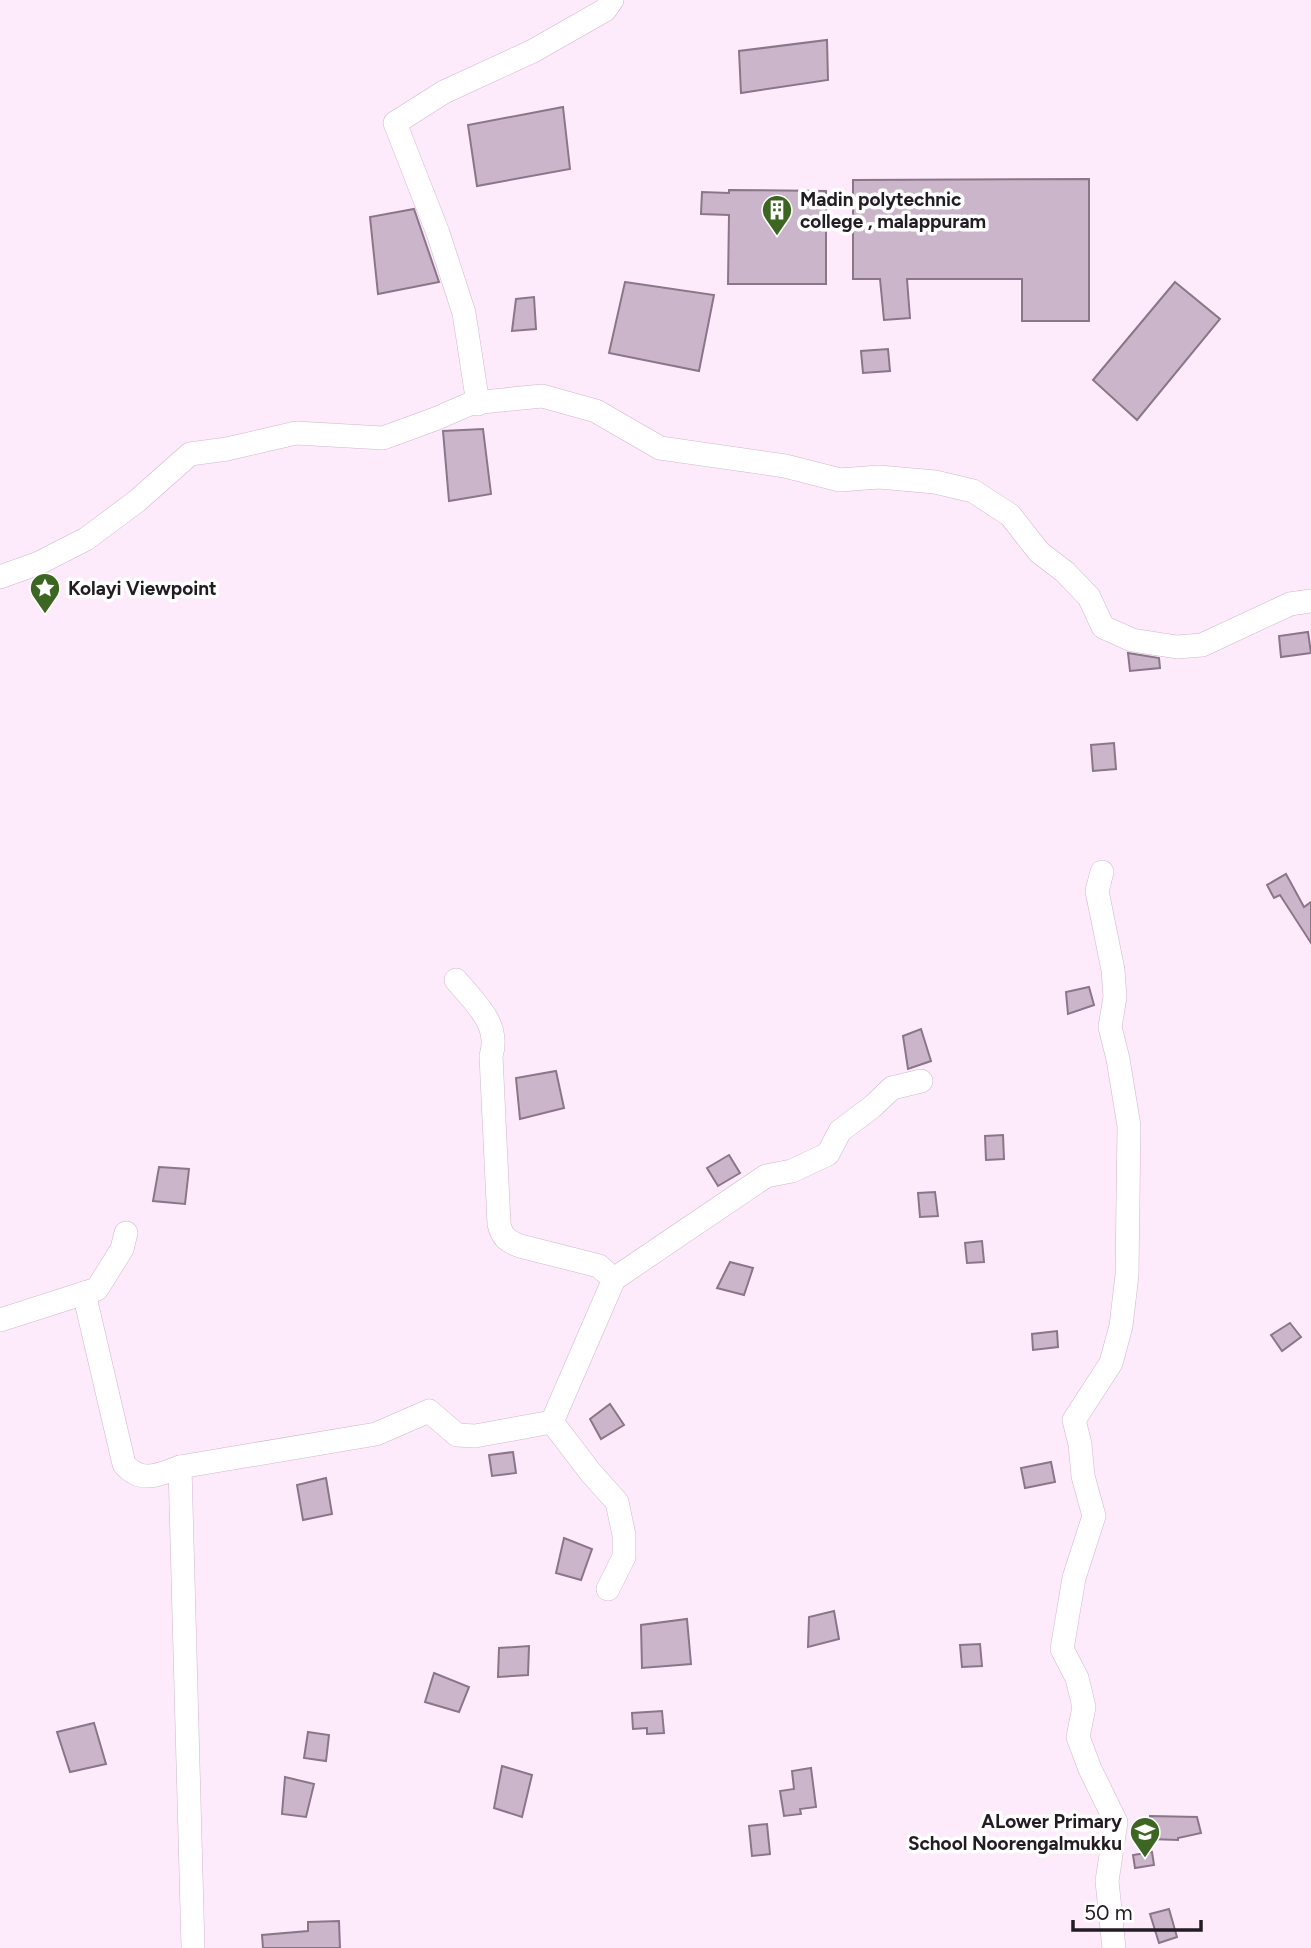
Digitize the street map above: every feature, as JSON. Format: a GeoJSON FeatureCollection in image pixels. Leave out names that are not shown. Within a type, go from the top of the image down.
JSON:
{"type":"FeatureCollection","features":[{"type":"Feature","properties":{"kind":"street"},"geometry":{"type":"LineString","coordinates":[[478,404],[464,313],[439,233],[395,124],[444,92],[533,51],[605,10],[612,0]]}},
{"type":"Feature","properties":{"kind":"street"},"geometry":{"type":"LineString","coordinates":[[0,577],[39,563],[86,539],[137,501],[190,454],[227,449],[296,433],[383,438],[472,403],[542,396],[596,411],[660,449],[785,466],[840,480],[879,477],[936,482],[973,491],[1010,515],[1039,552],[1065,572],[1089,597],[1103,627],[1132,640],[1177,647],[1202,645],[1290,604],[1311,601]]}},
{"type":"Feature","properties":{"kind":"street"},"geometry":{"type":"LineString","coordinates":[[1102,872],[1097,891],[1115,997],[1110,1027],[1129,1126],[1127,1275],[1121,1326],[1111,1363],[1074,1420],[1080,1444],[1083,1476],[1094,1516],[1074,1578],[1062,1649],[1077,1678],[1084,1707],[1078,1737],[1090,1769],[1116,1822],[1107,1881],[1114,1948]]}},
{"type":"Feature","properties":{"kind":"street"},"geometry":{"type":"LineString","coordinates":[[456,980],[489,1021],[494,1032],[491,1056],[499,1224],[502,1236],[520,1246],[599,1266],[614,1280]]}},
{"type":"Feature","properties":{"kind":"street"},"geometry":{"type":"LineString","coordinates":[[552,1422],[614,1280],[766,1176],[792,1171],[828,1154],[840,1131],[892,1088],[921,1081]]}},
{"type":"Feature","properties":{"kind":"street"},"geometry":{"type":"LineString","coordinates":[[0,1320],[97,1289],[122,1249],[126,1233]]}},
{"type":"Feature","properties":{"kind":"street"},"geometry":{"type":"LineString","coordinates":[[84,1293],[124,1464],[131,1472],[142,1477],[180,1467],[376,1434],[429,1411],[457,1435],[475,1436],[552,1422]]}},
{"type":"Feature","properties":{"kind":"street"},"geometry":{"type":"LineString","coordinates":[[552,1422],[617,1502],[624,1535],[624,1558],[608,1589]]}},
{"type":"Feature","properties":{"kind":"street"},"geometry":{"type":"LineString","coordinates":[[180,1467],[194,1948]]}},
{"type":"Feature","properties":{"kind":"building"},"geometry":{"type":"Polygon","coordinates":[[[827,40],[828,80],[741,93],[739,51],[827,40]]]}},
{"type":"Feature","properties":{"kind":"building"},"geometry":{"type":"Polygon","coordinates":[[[563,107],[570,169],[477,186],[468,125],[563,107]]]}},
{"type":"Feature","properties":{"kind":"building"},"geometry":{"type":"Polygon","coordinates":[[[1089,179],[1089,321],[1022,321],[1022,279],[907,279],[910,318],[884,320],[880,279],[853,279],[853,180],[1089,179]]]}},
{"type":"Feature","properties":{"kind":"building","name":"Madin polytechnic college , malappuram"},"geometry":{"type":"Polygon","coordinates":[[[729,190],[826,191],[826,284],[728,284],[729,215],[701,214],[702,192],[729,193],[729,190]]]}},
{"type":"Feature","properties":{"kind":"building"},"geometry":{"type":"Polygon","coordinates":[[[414,209],[439,282],[378,294],[370,217],[414,209]]]}},
{"type":"Feature","properties":{"kind":"building"},"geometry":{"type":"Polygon","coordinates":[[[625,282],[714,295],[699,371],[609,353],[625,282]]]}},
{"type":"Feature","properties":{"kind":"building"},"geometry":{"type":"Polygon","coordinates":[[[1175,282],[1220,319],[1137,420],[1093,380],[1175,282]]]}},
{"type":"Feature","properties":{"kind":"building"},"geometry":{"type":"Polygon","coordinates":[[[534,297],[536,329],[512,331],[516,299],[534,297]]]}},
{"type":"Feature","properties":{"kind":"building"},"geometry":{"type":"Polygon","coordinates":[[[888,349],[890,371],[863,373],[861,351],[888,349]]]}},
{"type":"Feature","properties":{"kind":"building"},"geometry":{"type":"Polygon","coordinates":[[[483,429],[491,494],[449,501],[443,431],[483,429]]]}},
{"type":"Feature","properties":{"kind":"building"},"geometry":{"type":"Polygon","coordinates":[[[1308,632],[1311,653],[1281,657],[1279,636],[1308,632]]]}},
{"type":"Feature","properties":{"kind":"building"},"geometry":{"type":"Polygon","coordinates":[[[1128,653],[1159,658],[1160,668],[1130,671],[1128,653]]]}},
{"type":"Feature","properties":{"kind":"building"},"geometry":{"type":"Polygon","coordinates":[[[1114,743],[1116,769],[1093,771],[1091,745],[1114,743]]]}},
{"type":"Feature","properties":{"kind":"building"},"geometry":{"type":"Polygon","coordinates":[[[1286,874],[1304,907],[1311,902],[1311,943],[1280,895],[1274,898],[1267,885],[1286,874]]]}},
{"type":"Feature","properties":{"kind":"building"},"geometry":{"type":"Polygon","coordinates":[[[1089,987],[1094,1005],[1068,1014],[1066,992],[1089,987]]]}},
{"type":"Feature","properties":{"kind":"building"},"geometry":{"type":"Polygon","coordinates":[[[921,1029],[931,1061],[908,1069],[903,1036],[921,1029]]]}},
{"type":"Feature","properties":{"kind":"building"},"geometry":{"type":"Polygon","coordinates":[[[556,1071],[564,1108],[520,1119],[516,1078],[556,1071]]]}},
{"type":"Feature","properties":{"kind":"building"},"geometry":{"type":"Polygon","coordinates":[[[1003,1135],[1004,1159],[986,1160],[985,1136],[1003,1135]]]}},
{"type":"Feature","properties":{"kind":"building"},"geometry":{"type":"Polygon","coordinates":[[[729,1155],[740,1173],[718,1186],[707,1168],[729,1155]]]}},
{"type":"Feature","properties":{"kind":"building"},"geometry":{"type":"Polygon","coordinates":[[[159,1167],[189,1169],[185,1204],[153,1201],[159,1167]]]}},
{"type":"Feature","properties":{"kind":"building"},"geometry":{"type":"Polygon","coordinates":[[[935,1192],[938,1216],[920,1217],[918,1193],[935,1192]]]}},
{"type":"Feature","properties":{"kind":"building"},"geometry":{"type":"Polygon","coordinates":[[[982,1241],[984,1262],[967,1263],[965,1243],[982,1241]]]}},
{"type":"Feature","properties":{"kind":"building"},"geometry":{"type":"Polygon","coordinates":[[[730,1262],[753,1268],[744,1295],[717,1288],[730,1262]]]}},
{"type":"Feature","properties":{"kind":"building"},"geometry":{"type":"Polygon","coordinates":[[[1290,1323],[1301,1337],[1282,1351],[1271,1335],[1290,1323]]]}},
{"type":"Feature","properties":{"kind":"building"},"geometry":{"type":"Polygon","coordinates":[[[1057,1331],[1058,1347],[1033,1350],[1032,1334],[1057,1331]]]}},
{"type":"Feature","properties":{"kind":"building"},"geometry":{"type":"Polygon","coordinates":[[[610,1404],[624,1425],[601,1439],[590,1419],[610,1404]]]}},
{"type":"Feature","properties":{"kind":"building"},"geometry":{"type":"Polygon","coordinates":[[[513,1452],[516,1473],[492,1476],[489,1455],[513,1452]]]}},
{"type":"Feature","properties":{"kind":"building"},"geometry":{"type":"Polygon","coordinates":[[[1051,1462],[1055,1482],[1025,1488],[1021,1468],[1051,1462]]]}},
{"type":"Feature","properties":{"kind":"building"},"geometry":{"type":"Polygon","coordinates":[[[326,1478],[332,1514],[303,1520],[297,1485],[326,1478]]]}},
{"type":"Feature","properties":{"kind":"building"},"geometry":{"type":"Polygon","coordinates":[[[564,1538],[592,1549],[581,1580],[556,1573],[564,1538]]]}},
{"type":"Feature","properties":{"kind":"building"},"geometry":{"type":"Polygon","coordinates":[[[834,1611],[839,1639],[808,1647],[809,1617],[834,1611]]]}},
{"type":"Feature","properties":{"kind":"building"},"geometry":{"type":"Polygon","coordinates":[[[687,1619],[691,1664],[642,1668],[641,1625],[687,1619]]]}},
{"type":"Feature","properties":{"kind":"building"},"geometry":{"type":"Polygon","coordinates":[[[980,1644],[982,1666],[962,1667],[960,1645],[980,1644]]]}},
{"type":"Feature","properties":{"kind":"building"},"geometry":{"type":"Polygon","coordinates":[[[529,1646],[528,1675],[498,1677],[499,1648],[529,1646]]]}},
{"type":"Feature","properties":{"kind":"building"},"geometry":{"type":"Polygon","coordinates":[[[434,1673],[469,1687],[459,1712],[425,1702],[434,1673]]]}},
{"type":"Feature","properties":{"kind":"building"},"geometry":{"type":"Polygon","coordinates":[[[662,1711],[664,1733],[647,1734],[647,1728],[633,1729],[632,1713],[662,1711]]]}},
{"type":"Feature","properties":{"kind":"building"},"geometry":{"type":"Polygon","coordinates":[[[94,1723],[106,1764],[70,1772],[57,1732],[94,1723]]]}},
{"type":"Feature","properties":{"kind":"building"},"geometry":{"type":"Polygon","coordinates":[[[308,1732],[329,1735],[326,1761],[304,1758],[308,1732]]]}},
{"type":"Feature","properties":{"kind":"building"},"geometry":{"type":"Polygon","coordinates":[[[502,1766],[532,1775],[522,1817],[494,1808],[502,1766]]]}},
{"type":"Feature","properties":{"kind":"building"},"geometry":{"type":"Polygon","coordinates":[[[811,1768],[816,1807],[800,1809],[801,1814],[784,1816],[780,1791],[794,1789],[792,1771],[811,1768]]]}},
{"type":"Feature","properties":{"kind":"building"},"geometry":{"type":"Polygon","coordinates":[[[285,1777],[314,1784],[306,1817],[282,1814],[285,1777]]]}},
{"type":"Feature","properties":{"kind":"building"},"geometry":{"type":"Polygon","coordinates":[[[1150,1816],[1197,1817],[1201,1833],[1178,1840],[1150,1839],[1150,1816]]]}},
{"type":"Feature","properties":{"kind":"building"},"geometry":{"type":"Polygon","coordinates":[[[767,1824],[770,1854],[752,1856],[749,1826],[767,1824]]]}},
{"type":"Feature","properties":{"kind":"building"},"geometry":{"type":"Polygon","coordinates":[[[1152,1852],[1154,1865],[1135,1868],[1133,1855],[1152,1852]]]}},
{"type":"Feature","properties":{"kind":"building"},"geometry":{"type":"Polygon","coordinates":[[[1169,1909],[1177,1937],[1159,1943],[1150,1914],[1169,1909]]]}},
{"type":"Feature","properties":{"kind":"building"},"geometry":{"type":"Polygon","coordinates":[[[339,1921],[340,1948],[263,1948],[262,1935],[308,1931],[308,1922],[339,1921]]]}},
{"type":"Feature","properties":{"kind":"place","name":"Madin polytechnic college , malappuram"},"geometry":{"type":"Point","coordinates":[777,237]}},
{"type":"Feature","properties":{"kind":"place","name":"Kolayi Viewpoint"},"geometry":{"type":"Point","coordinates":[45,615]}},
{"type":"Feature","properties":{"kind":"place","name":"ALower Primary School Noorengalmukku"},"geometry":{"type":"Point","coordinates":[1145,1859]}}]}
